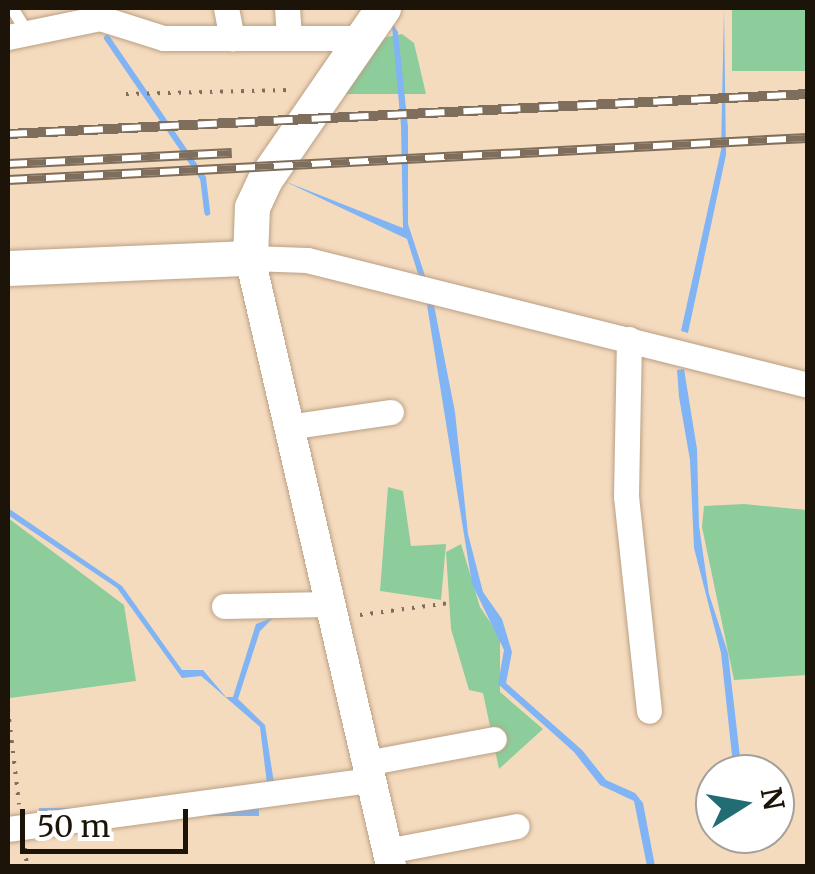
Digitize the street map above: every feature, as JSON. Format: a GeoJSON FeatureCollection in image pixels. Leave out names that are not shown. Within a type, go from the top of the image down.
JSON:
{"type":"FeatureCollection","features":[{"type":"Feature","properties":{"kind":"main road"},"geometry":{"type":"LineString","coordinates":[[8,268],[250,258],[252,207],[323,90],[383,8]]}},
{"type":"Feature","properties":{"kind":"street"},"geometry":{"type":"LineString","coordinates":[[226,8],[232,38]]}},
{"type":"Feature","properties":{"kind":"street"},"geometry":{"type":"LineString","coordinates":[[286,8],[295,37]]}},
{"type":"Feature","properties":{"kind":"street"},"geometry":{"type":"LineString","coordinates":[[295,37],[300,8]]}},
{"type":"Feature","properties":{"kind":"street"},"geometry":{"type":"LineString","coordinates":[[18,35],[99,13],[164,38],[361,38]]}},
{"type":"Feature","properties":{"kind":"street"},"geometry":{"type":"LineString","coordinates":[[517,826],[389,859],[250,258],[307,260],[808,385]]}},
{"type":"Feature","properties":{"kind":"street"},"geometry":{"type":"LineString","coordinates":[[629,339],[626,496],[649,711]]}},
{"type":"Feature","properties":{"kind":"street"},"geometry":{"type":"LineString","coordinates":[[288,426],[391,412]]}},
{"type":"Feature","properties":{"kind":"street"},"geometry":{"type":"LineString","coordinates":[[224,606],[331,611]]}},
{"type":"Feature","properties":{"kind":"street"},"geometry":{"type":"LineString","coordinates":[[15,828],[368,772],[494,739]]}},
{"type":"Feature","properties":{"kind":"lane"},"geometry":{"type":"LineString","coordinates":[[12,8],[18,35]]}},
{"type":"Feature","properties":{"kind":"path"},"geometry":{"type":"LineString","coordinates":[[126,94],[323,90]]}},
{"type":"Feature","properties":{"kind":"path"},"geometry":{"type":"LineString","coordinates":[[331,611],[449,604]]}},
{"type":"Feature","properties":{"kind":"path"},"geometry":{"type":"LineString","coordinates":[[8,709],[15,828]]}},
{"type":"Feature","properties":{"kind":"green space"},"geometry":{"type":"Polygon","coordinates":[[[732,8],[807,8],[807,71],[732,71],[732,8]]]}},
{"type":"Feature","properties":{"kind":"green space"},"geometry":{"type":"Polygon","coordinates":[[[402,34],[414,43],[426,94],[344,94],[382,38],[402,34]]]}},
{"type":"Feature","properties":{"kind":"green space"},"geometry":{"type":"Polygon","coordinates":[[[388,487],[403,491],[411,546],[446,544],[441,600],[380,591],[388,487]]]}},
{"type":"Feature","properties":{"kind":"green space"},"geometry":{"type":"Polygon","coordinates":[[[744,504],[807,510],[807,675],[734,680],[702,527],[704,506],[744,504]]]}},
{"type":"Feature","properties":{"kind":"green space"},"geometry":{"type":"Polygon","coordinates":[[[8,518],[124,605],[136,681],[10,698],[8,518]]]}},
{"type":"Feature","properties":{"kind":"green space"},"geometry":{"type":"Polygon","coordinates":[[[461,544],[480,607],[500,637],[500,692],[543,729],[499,769],[483,693],[469,690],[451,629],[446,552],[461,544]]]}},
{"type":"Feature","properties":{"kind":"water"},"geometry":{"type":"Polygon","coordinates":[[[383,8],[398,32],[408,127],[408,224],[433,300],[455,412],[468,534],[483,592],[502,619],[512,652],[506,683],[582,750],[606,780],[635,793],[643,803],[655,866],[647,866],[634,801],[600,785],[574,752],[498,684],[504,650],[472,584],[426,299],[407,239],[284,181],[403,228],[401,126],[392,27],[383,8]]]}},
{"type":"Feature","properties":{"kind":"water"},"geometry":{"type":"Polygon","coordinates":[[[724,8],[726,155],[688,333],[681,331],[721,150],[724,8]]]}},
{"type":"Feature","properties":{"kind":"water"},"geometry":{"type":"Polygon","coordinates":[[[684,369],[697,449],[699,526],[709,594],[728,653],[740,754],[732,754],[721,653],[694,548],[690,460],[677,370],[684,369]]]}},
{"type":"Feature","properties":{"kind":"water"},"geometry":{"type":"Polygon","coordinates":[[[8,508],[122,586],[182,670],[203,670],[226,697],[233,697],[256,624],[274,617],[260,631],[238,699],[265,725],[274,783],[267,784],[260,727],[201,676],[182,678],[117,588],[8,515],[8,508]]]}},
{"type":"Feature","properties":{"kind":"water"},"geometry":{"type":"Polygon","coordinates":[[[39,808],[259,808],[259,816],[39,816],[39,808]]]}},
{"type":"Feature","properties":{"kind":"waterway"},"geometry":{"type":"LineString","coordinates":[[107,38],[203,178],[207,213]]}},
{"type":"Feature","properties":{"kind":"railway"},"geometry":{"type":"LineString","coordinates":[[8,134],[808,94]]}},
{"type":"Feature","properties":{"kind":"railway"},"geometry":{"type":"LineString","coordinates":[[8,180],[808,138]]}},
{"type":"Feature","properties":{"kind":"railway"},"geometry":{"type":"LineString","coordinates":[[8,164],[232,153]]}}]}
